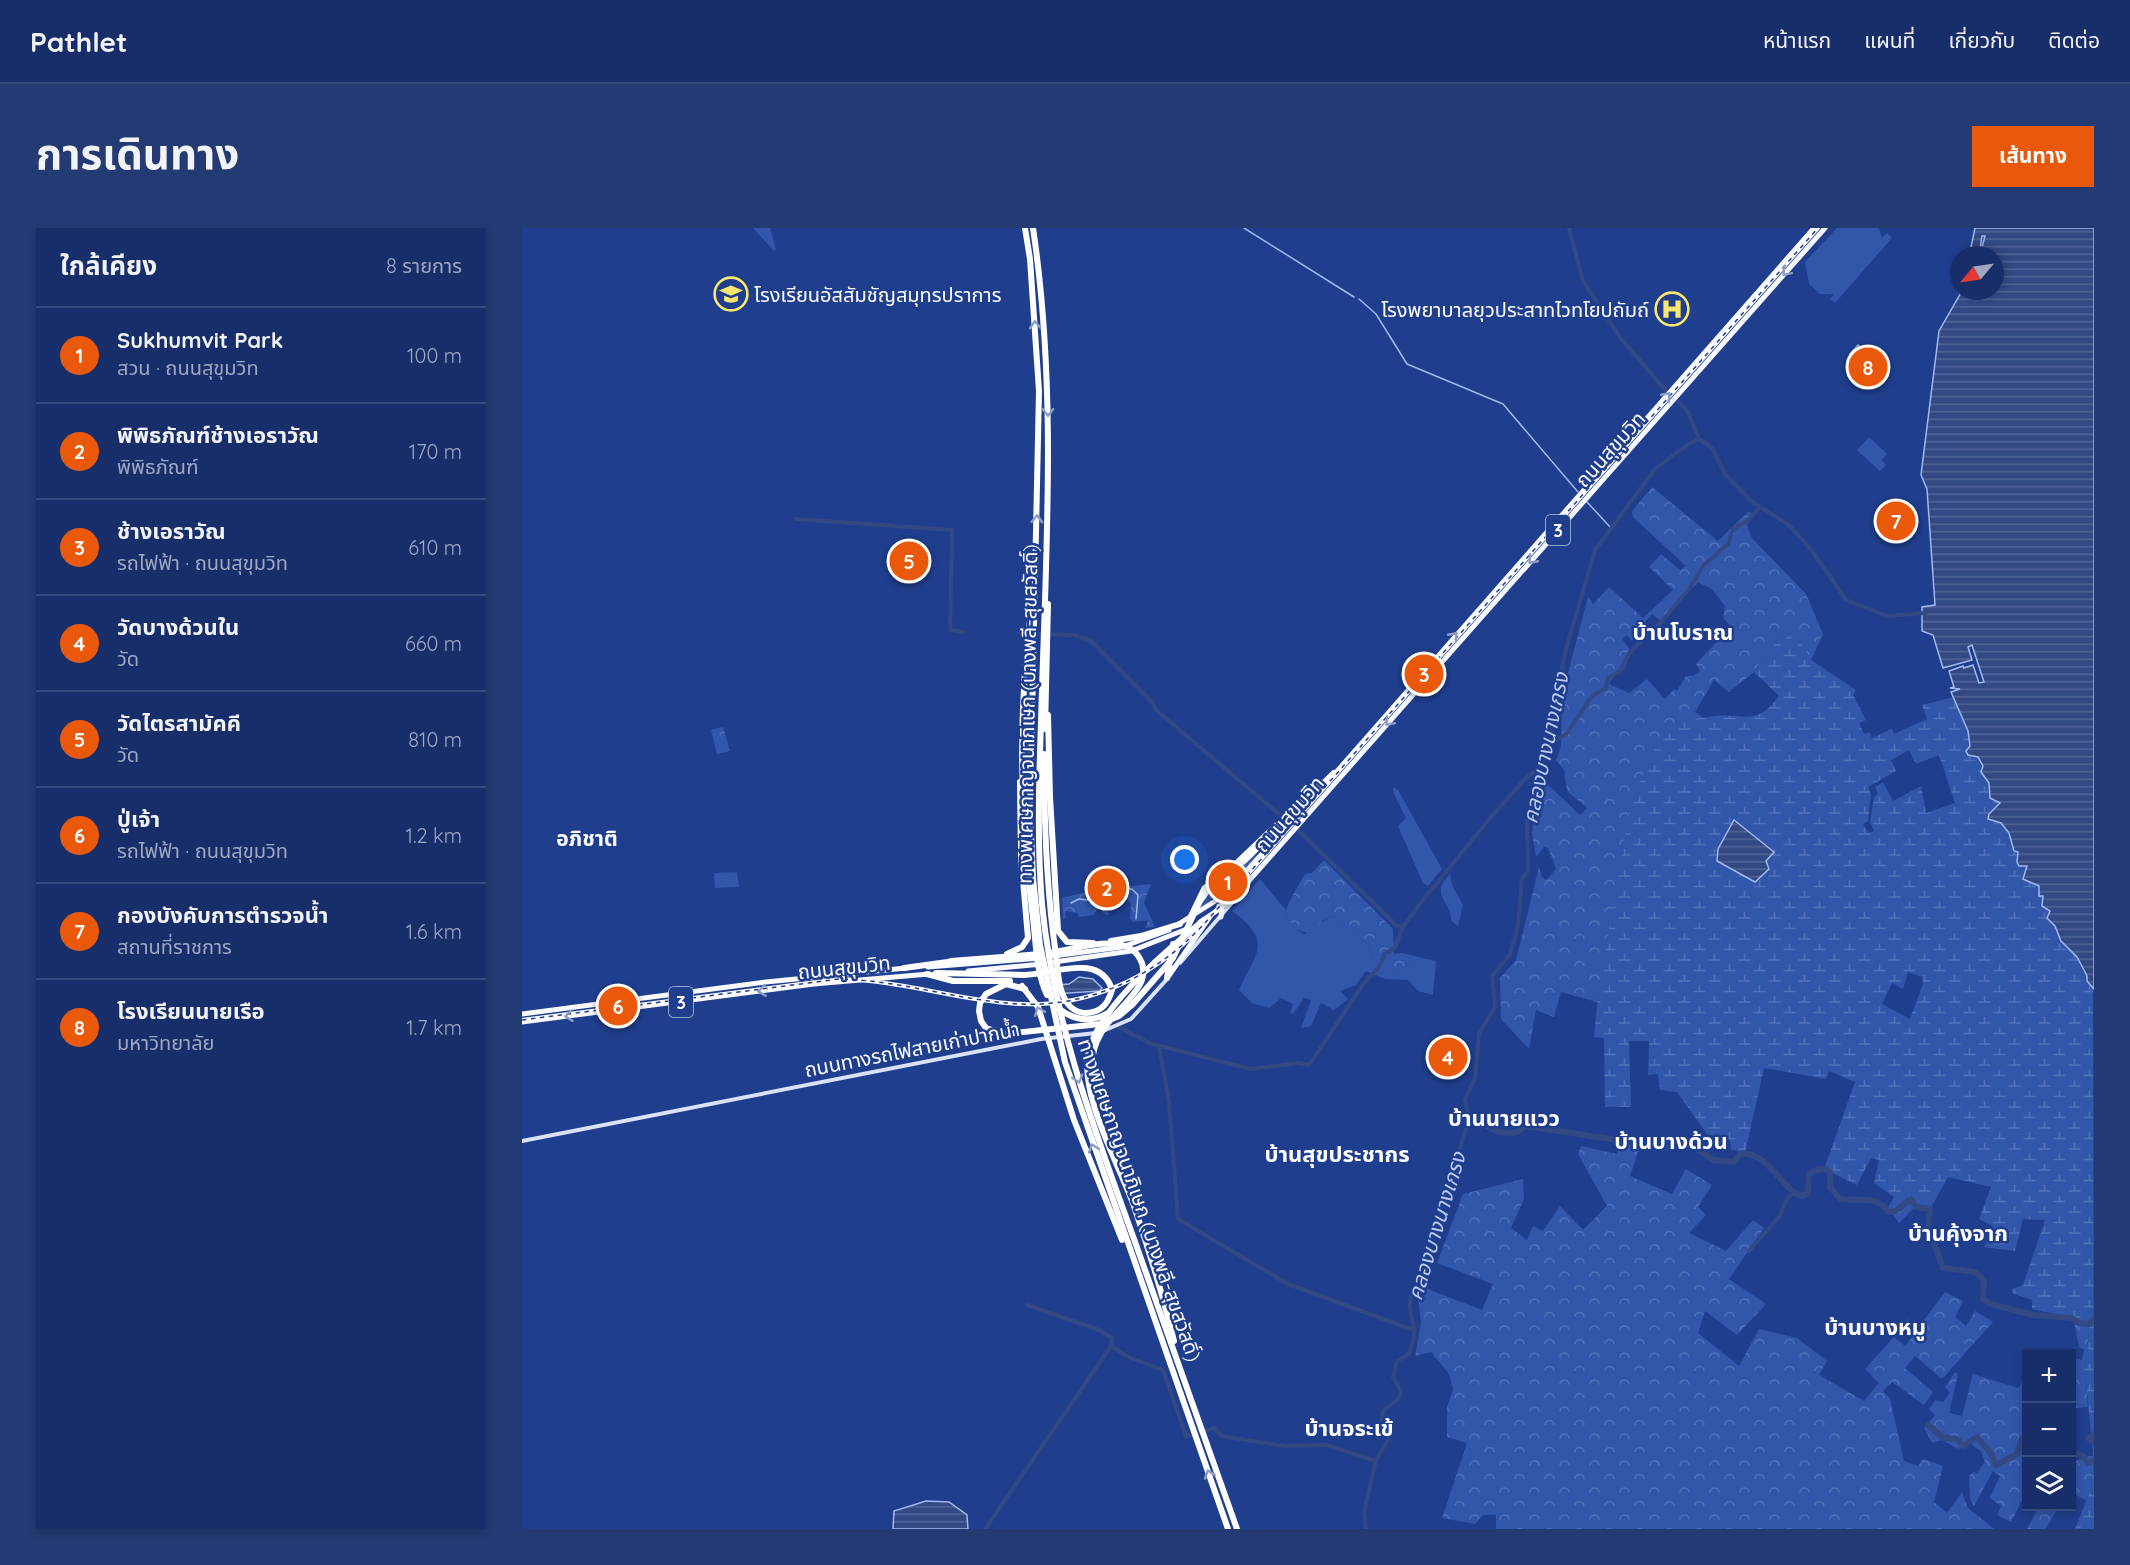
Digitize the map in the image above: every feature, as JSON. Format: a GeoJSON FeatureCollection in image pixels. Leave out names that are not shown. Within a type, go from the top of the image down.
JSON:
{"type":"FeatureCollection","features":[{"type":"Feature","properties":{"kind":"highway","name":"ทางพิเศษกาญจนาภิเษก (บางพลี-สุขสวัสดิ์)"},"geometry":{"type":"LineString","coordinates":[[1025,228],[1030,259],[1039,391],[1030,812],[1033,878],[1040,945],[1057,1030],[1072,1085],[1228,1529]]}},
{"type":"Feature","properties":{"kind":"highway","name":"ทางพิเศษกาญจนาภิเษก (บางพลี-สุขสวัสดิ์)"},"geometry":{"type":"LineString","coordinates":[[1033,228],[1041,282],[1048,372],[1039,844],[1042,907],[1065,1030],[1086,1105],[1238,1529]]}},
{"type":"Feature","properties":{"kind":"highway","name":"ถนนสุขุมวิท"},"geometry":{"type":"LineString","coordinates":[[522,1014],[840,974],[993,963],[1102,950],[1139,942],[1189,919],[1216,902],[1243,876],[1814,228]]}},
{"type":"Feature","properties":{"kind":"highway","name":"ถนนสุขุมวิท"},"geometry":{"type":"LineString","coordinates":[[522,1022],[841,981],[936,974],[1119,954],[1161,941],[1207,918],[1247,883],[1825,228]]}},
{"type":"Feature","properties":{"kind":"highway"},"geometry":{"type":"LineString","coordinates":[[1007,954],[1022,947],[1028,938],[1022,880],[1021,755],[1029,631],[1035,584]]}},
{"type":"Feature","properties":{"kind":"highway"},"geometry":{"type":"LineString","coordinates":[[936,974],[1024,975],[1092,968],[1102,971],[1110,983],[1111,993],[1104,1006],[1089,1013],[1070,1007],[1060,985],[1050,906],[1044,828],[1044,750],[1049,620],[1045,584]]}},
{"type":"Feature","properties":{"kind":"highway"},"geometry":{"type":"LineString","coordinates":[[1047,711],[1058,931],[1067,942],[1097,944]]}},
{"type":"Feature","properties":{"kind":"highway"},"geometry":{"type":"LineString","coordinates":[[1021,755],[1029,886],[1039,970],[1045,992],[1059,1010],[1077,1018],[1094,1019],[1115,1007]]}},
{"type":"Feature","properties":{"kind":"highway"},"geometry":{"type":"LineString","coordinates":[[1347,759],[1352,764]]}},
{"type":"Feature","properties":{"kind":"highway"},"geometry":{"type":"LineString","coordinates":[[1027,991],[1006,984],[986,994],[980,1003],[979,1011],[981,1021],[986,1028],[1005,1034],[1100,1024],[1119,1016],[1166,968],[1182,945],[1204,895],[1336,772]]}},
{"type":"Feature","properties":{"kind":"highway"},"geometry":{"type":"LineString","coordinates":[[1189,919],[1204,888],[1238,862],[1306,795],[1336,772]]}},
{"type":"Feature","properties":{"kind":"highway"},"geometry":{"type":"LineString","coordinates":[[1027,833],[1036,936],[1051,936],[1058,931]]}},
{"type":"Feature","properties":{"kind":"highway"},"geometry":{"type":"LineString","coordinates":[[1216,902],[1221,908],[1221,917]]}},
{"type":"Feature","properties":{"kind":"highway"},"geometry":{"type":"LineString","coordinates":[[1181,1371],[1147,1246],[1089,1090],[1087,1063],[1097,1030],[1115,1007],[1173,944],[1207,918]]}},
{"type":"Feature","properties":{"kind":"highway"},"geometry":{"type":"LineString","coordinates":[[1167,978],[1207,918]]}},
{"type":"Feature","properties":{"kind":"highway"},"geometry":{"type":"LineString","coordinates":[[904,968],[1097,944],[1141,936],[1180,924]]}},
{"type":"Feature","properties":{"kind":"highway"},"geometry":{"type":"LineString","coordinates":[[951,961],[1114,944],[1131,949],[1141,961],[1143,972],[1139,985],[1100,1033],[1093,1055],[1092,1083],[1102,1124]]}},
{"type":"Feature","properties":{"kind":"highway"},"geometry":{"type":"LineString","coordinates":[[1167,978],[1173,944]]}},
{"type":"Feature","properties":{"kind":"highway"},"geometry":{"type":"LineString","coordinates":[[840,974],[841,981]]}},
{"type":"Feature","properties":{"kind":"highway"},"geometry":{"type":"LineString","coordinates":[[927,974],[953,981],[1009,981],[1027,991],[1041,1015],[1093,1172],[1141,1282]]}},
{"type":"Feature","properties":{"kind":"main road","name":"ถนนทางรถไฟสายเก่าปากน้ำ"},"geometry":{"type":"LineString","coordinates":[[522,1141],[1041,1039],[1104,1031],[1131,1019],[1221,917],[1247,883]]}},
{"type":"Feature","properties":{"kind":"green space"},"geometry":{"type":"Polygon","coordinates":[[[753,228],[770,228],[776,250],[774,251],[753,228]]]}},
{"type":"Feature","properties":{"kind":"green space"},"geometry":{"type":"Polygon","coordinates":[[[1837,228],[1879,228],[1882,238],[1887,233],[1892,238],[1835,303],[1830,299],[1834,294],[1820,294],[1809,284],[1805,262],[1837,228]]]}},
{"type":"Feature","properties":{"kind":"green space"},"geometry":{"type":"Polygon","coordinates":[[[1869,437],[1887,454],[1882,460],[1886,465],[1880,471],[1857,450],[1869,437]]]}},
{"type":"Feature","properties":{"kind":"green space"},"geometry":{"type":"Polygon","coordinates":[[[1652,487],[1718,541],[1749,511],[1753,515],[1747,525],[1751,537],[1806,594],[1823,634],[1811,660],[1798,638],[1777,640],[1754,672],[1729,692],[1714,680],[1695,712],[1705,719],[1664,730],[1611,924],[1597,1002],[1561,992],[1554,1017],[1536,1010],[1529,1049],[1501,1019],[1500,978],[1516,960],[1539,867],[1542,877],[1546,880],[1556,869],[1548,848],[1544,847],[1536,857],[1532,832],[1541,778],[1580,815],[1587,808],[1567,791],[1564,770],[1556,760],[1561,746],[1562,696],[1588,597],[1593,604],[1609,587],[1643,618],[1673,590],[1649,567],[1661,554],[1680,570],[1686,566],[1633,517],[1632,511],[1652,487]],[[1698,582],[1684,597],[1682,596],[1661,621],[1652,614],[1645,622],[1647,625],[1632,641],[1627,635],[1622,639],[1631,651],[1625,667],[1609,684],[1629,693],[1647,679],[1665,699],[1674,689],[1677,691],[1686,676],[1693,676],[1700,671],[1696,664],[1723,635],[1729,641],[1732,638],[1726,631],[1731,626],[1723,618],[1725,606],[1712,589],[1698,582]]]}},
{"type":"Feature","properties":{"kind":"green space"},"geometry":{"type":"Polygon","coordinates":[[[1798,638],[1811,660],[1856,690],[1853,695],[1866,720],[1859,723],[1864,734],[1869,732],[1872,738],[1892,729],[1894,734],[1927,719],[1922,705],[1954,697],[1968,732],[1971,754],[1978,757],[1989,783],[1990,798],[2000,803],[1992,821],[2004,827],[2013,838],[2022,866],[2027,866],[2027,881],[2039,886],[2042,893],[2042,906],[2050,911],[2047,918],[2055,926],[2061,941],[2077,957],[2082,970],[2093,985],[2094,1463],[2085,1373],[2090,1321],[2032,1309],[2032,1300],[2012,1293],[2012,1289],[2023,1285],[2045,1220],[2023,1219],[2015,1251],[1984,1247],[1993,1226],[1979,1219],[1991,1187],[1948,1177],[1930,1209],[1914,1208],[1899,1223],[1888,1207],[1894,1197],[1874,1183],[1879,1160],[1871,1158],[1857,1185],[1824,1169],[1855,1082],[1829,1071],[1826,1079],[1764,1068],[1745,1153],[1731,1149],[1730,1140],[1707,1134],[1677,1092],[1660,1090],[1658,1074],[1648,1075],[1649,1041],[1629,1041],[1631,1107],[1605,1107],[1604,1038],[1594,1037],[1598,995],[1631,801],[1664,730],[1709,717],[1756,715],[1771,706],[1779,696],[1754,672],[1777,640],[1798,638]],[[1909,750],[1891,760],[1896,771],[1868,787],[1871,794],[1868,821],[1863,824],[1869,833],[1874,831],[1870,822],[1874,797],[1878,794],[1875,787],[1883,782],[1893,801],[1921,786],[1926,813],[1955,803],[1939,755],[1916,764],[1909,750]],[[1908,972],[1903,989],[1892,983],[1882,1004],[1910,1019],[1923,984],[1922,977],[1908,972]]]}},
{"type":"Feature","properties":{"kind":"green space"},"geometry":{"type":"Polygon","coordinates":[[[723,727],[730,751],[717,754],[711,730],[723,727]]]}},
{"type":"Feature","properties":{"kind":"green space"},"geometry":{"type":"Polygon","coordinates":[[[1393,787],[1398,790],[1442,869],[1428,886],[1423,883],[1398,826],[1406,818],[1393,787]]]}},
{"type":"Feature","properties":{"kind":"green space"},"geometry":{"type":"Polygon","coordinates":[[[1253,852],[1259,858],[1243,876],[1202,911],[1196,908],[1204,895],[1253,852]]]}},
{"type":"Feature","properties":{"kind":"green space"},"geometry":{"type":"Polygon","coordinates":[[[1324,860],[1393,929],[1394,954],[1402,953],[1422,958],[1395,971],[1388,970],[1373,961],[1368,944],[1333,915],[1322,921],[1314,934],[1296,930],[1285,913],[1287,908],[1305,874],[1312,873],[1324,860]]]}},
{"type":"Feature","properties":{"kind":"green space"},"geometry":{"type":"Polygon","coordinates":[[[737,872],[739,887],[715,888],[714,873],[737,872]]]}},
{"type":"Feature","properties":{"kind":"green space"},"geometry":{"type":"Polygon","coordinates":[[[1450,874],[1452,885],[1463,905],[1458,926],[1451,921],[1441,893],[1444,881],[1450,874]]]}},
{"type":"Feature","properties":{"kind":"green space"},"geometry":{"type":"Polygon","coordinates":[[[1260,879],[1286,910],[1285,913],[1296,930],[1304,934],[1333,915],[1368,944],[1373,961],[1395,971],[1422,958],[1436,961],[1433,995],[1418,991],[1408,980],[1385,979],[1366,971],[1356,985],[1340,991],[1348,999],[1334,1010],[1321,1003],[1311,1026],[1301,1028],[1311,1000],[1304,998],[1293,1014],[1290,1013],[1293,1004],[1281,998],[1269,1008],[1252,1003],[1239,990],[1258,948],[1257,940],[1253,931],[1232,911],[1260,879]]]}},
{"type":"Feature","properties":{"kind":"green space"},"geometry":{"type":"Polygon","coordinates":[[[1151,884],[1144,903],[1155,927],[1145,928],[1148,920],[1133,922],[1130,919],[1131,903],[1122,895],[1110,899],[1106,905],[1109,915],[1104,914],[1098,907],[1094,915],[1078,917],[1078,913],[1065,911],[1066,918],[1063,919],[1062,898],[1094,890],[1151,884]]]}},
{"type":"Feature","properties":{"kind":"green space"},"geometry":{"type":"Polygon","coordinates":[[[1620,1142],[1641,1144],[1630,1176],[1672,1194],[1686,1169],[1712,1185],[1698,1207],[1706,1215],[1689,1233],[1726,1251],[1753,1220],[1764,1228],[1729,1279],[1766,1304],[1737,1335],[1705,1311],[1698,1333],[1739,1366],[1759,1329],[1797,1338],[1827,1361],[1819,1375],[1864,1401],[1879,1383],[1865,1369],[1894,1337],[1905,1346],[1913,1336],[1902,1325],[1907,1319],[1918,1328],[1945,1292],[1963,1301],[1955,1317],[1966,1326],[1975,1311],[1993,1322],[1942,1379],[1915,1356],[1905,1368],[1933,1392],[1924,1405],[1892,1382],[1883,1391],[1890,1399],[1904,1461],[1918,1466],[1923,1459],[1943,1466],[1934,1502],[1947,1513],[1962,1492],[1968,1508],[1994,1529],[1496,1529],[1496,1515],[1483,1515],[1475,1524],[1442,1518],[1467,1443],[1447,1437],[1447,1407],[1453,1389],[1449,1374],[1431,1352],[1415,1356],[1421,1323],[1418,1297],[1425,1288],[1482,1310],[1493,1284],[1437,1263],[1463,1194],[1523,1179],[1524,1199],[1511,1228],[1527,1240],[1533,1226],[1543,1231],[1560,1206],[1583,1230],[1607,1206],[1578,1154],[1581,1146],[1617,1154],[1620,1142]]]}},
{"type":"Feature","properties":{"kind":"green space"},"geometry":{"type":"Polygon","coordinates":[[[2073,1317],[2090,1321],[2085,1373],[2088,1407],[2076,1408],[2076,1359],[2082,1360],[2084,1350],[2079,1347],[2073,1317]]]}},
{"type":"Feature","properties":{"kind":"green space"},"geometry":{"type":"Polygon","coordinates":[[[1955,1372],[1958,1374],[1949,1413],[1962,1416],[1973,1374],[2018,1388],[2022,1382],[2022,1501],[2011,1522],[1997,1515],[2001,1506],[1990,1498],[2000,1476],[1993,1471],[1974,1506],[1970,1499],[1969,1476],[1973,1472],[1977,1473],[1985,1462],[1981,1451],[1967,1441],[1958,1449],[1942,1440],[1932,1443],[1924,1428],[1935,1415],[1929,1409],[1935,1400],[1943,1402],[1950,1393],[1945,1387],[1955,1372]]]}},
{"type":"Feature","properties":{"kind":"green space"},"geometry":{"type":"Polygon","coordinates":[[[2093,1456],[2094,1481],[2086,1500],[2076,1495],[2076,1461],[2093,1456]]]}},
{"type":"Feature","properties":{"kind":"green space"},"geometry":{"type":"Polygon","coordinates":[[[2094,1481],[2094,1529],[2075,1529],[2094,1481]]]}},
{"type":"Feature","properties":{"kind":"green space"},"geometry":{"type":"Polygon","coordinates":[[[2037,1511],[2056,1511],[2046,1529],[2027,1529],[2037,1511]]]}},
{"type":"Feature","properties":{"kind":"shaded area"},"geometry":{"type":"Polygon","coordinates":[[[1975,228],[2094,228],[2094,989],[2087,981],[2087,976],[2077,957],[2061,941],[2055,926],[2047,918],[2050,911],[2042,906],[2043,896],[2039,896],[2039,886],[2023,879],[2027,866],[2019,866],[2018,852],[2014,851],[2009,833],[2001,823],[1988,819],[1989,814],[2000,803],[1990,798],[1989,783],[1981,772],[1983,766],[1978,757],[1968,755],[1966,751],[1970,746],[1968,731],[1951,692],[1960,689],[1950,688],[1954,687],[1949,671],[1963,666],[1964,668],[1973,665],[1979,683],[1984,682],[1972,645],[1968,647],[1972,660],[1943,668],[1933,635],[1922,631],[1922,607],[1935,605],[1927,489],[1921,475],[1939,331],[1957,300],[2004,300],[2004,246],[1982,246],[1985,236],[1982,236],[1980,246],[1971,246],[1975,228]]]}},
{"type":"Feature","properties":{"kind":"shaded area"},"geometry":{"type":"Polygon","coordinates":[[[1858,345],[1876,362],[1869,371],[1850,354],[1858,345]]]}},
{"type":"Feature","properties":{"kind":"shaded area"},"geometry":{"type":"Polygon","coordinates":[[[1734,820],[1774,852],[1766,861],[1769,869],[1755,882],[1717,861],[1718,849],[1734,820]]]}},
{"type":"Feature","properties":{"kind":"shaded area"},"geometry":{"type":"Polygon","coordinates":[[[1079,977],[1093,979],[1102,988],[1100,991],[1053,994],[1057,985],[1069,984],[1079,977]]]}},
{"type":"Feature","properties":{"kind":"shaded area"},"geometry":{"type":"Polygon","coordinates":[[[926,1501],[949,1502],[967,1515],[968,1529],[893,1529],[894,1511],[926,1501]]]}},
{"type":"Feature","properties":{"kind":"waterway"},"geometry":{"type":"LineString","coordinates":[[1244,228],[1354,297]]}},
{"type":"Feature","properties":{"kind":"waterway"},"geometry":{"type":"LineString","coordinates":[[1569,228],[1583,281],[1619,336],[1666,391]]}},
{"type":"Feature","properties":{"kind":"waterway"},"geometry":{"type":"LineString","coordinates":[[1359,299],[1376,314],[1407,364],[1503,404],[1578,492]]}},
{"type":"Feature","properties":{"kind":"waterway"},"geometry":{"type":"LineString","coordinates":[[1679,402],[1688,412],[1699,439]]}},
{"type":"Feature","properties":{"kind":"waterway","name":"คลองบางนางเกรง"},"geometry":{"type":"LineString","coordinates":[[1366,1529],[1364,1512],[1376,1460],[1388,1440],[1381,1427],[1383,1411],[1398,1399],[1401,1391],[1393,1377],[1397,1361],[1409,1354],[1414,1337],[1410,1302],[1425,1265],[1469,1119],[1465,1099],[1475,1078],[1479,1034],[1495,1007],[1492,976],[1510,954],[1518,926],[1522,879],[1528,871],[1527,823],[1535,777],[1551,744],[1554,709],[1566,649],[1595,550],[1655,469],[1699,439],[1712,448],[1725,474],[1752,502],[1788,524],[1813,552],[1846,600],[1887,616],[1926,613]]}},
{"type":"Feature","properties":{"kind":"waterway"},"geometry":{"type":"LineString","coordinates":[[1587,502],[1611,528]]}},
{"type":"Feature","properties":{"kind":"waterway"},"geometry":{"type":"LineString","coordinates":[[1552,743],[1567,733],[1592,696],[1606,688],[1608,678],[1620,671],[1630,652],[1662,621],[1689,589],[1704,565],[1728,544],[1733,529],[1747,521],[1760,507]]}},
{"type":"Feature","properties":{"kind":"waterway"},"geometry":{"type":"LineString","coordinates":[[796,519],[952,530],[950,630],[963,632]]}},
{"type":"Feature","properties":{"kind":"waterway"},"geometry":{"type":"LineString","coordinates":[[1019,633],[1071,635]]}},
{"type":"Feature","properties":{"kind":"waterway"},"geometry":{"type":"LineString","coordinates":[[1074,635],[1091,641],[1153,703],[1156,710],[1180,730]]}},
{"type":"Feature","properties":{"kind":"waterway"},"geometry":{"type":"LineString","coordinates":[[1182,732],[1280,815]]}},
{"type":"Feature","properties":{"kind":"waterway"},"geometry":{"type":"LineString","coordinates":[[1119,1027],[1149,1043],[1250,1069],[1298,1063],[1309,1065],[1364,983],[1379,967],[1385,954],[1395,948],[1402,928],[1419,905],[1491,817],[1526,778],[1538,769]]}},
{"type":"Feature","properties":{"kind":"waterway"},"geometry":{"type":"LineString","coordinates":[[1299,831],[1395,924],[1402,928]]}},
{"type":"Feature","properties":{"kind":"waterway"},"geometry":{"type":"LineString","coordinates":[[1071,903],[1079,899],[1087,900],[1104,892],[1132,889],[1138,895],[1136,919]]}},
{"type":"Feature","properties":{"kind":"waterway"},"geometry":{"type":"LineString","coordinates":[[1159,1046],[1169,1102],[1178,1219],[1288,1284],[1413,1330]]}},
{"type":"Feature","properties":{"kind":"waterway"},"geometry":{"type":"LineString","coordinates":[[1469,1119],[1504,1133],[1518,1131],[1525,1126],[1670,1148],[1694,1147],[1713,1160],[1734,1162],[1740,1154],[1750,1154],[1767,1164],[1788,1187],[1802,1196],[1808,1193],[1809,1174],[1822,1169],[1830,1172],[1830,1187],[1840,1199],[1873,1201],[1884,1206],[1888,1212],[1895,1211],[1911,1199],[1916,1207],[1930,1209],[1928,1227],[1943,1268],[1976,1272],[1984,1281],[1983,1299],[1991,1304],[2033,1315],[2072,1318],[2079,1323],[2089,1324],[2094,1319]]}},
{"type":"Feature","properties":{"kind":"waterway"},"geometry":{"type":"LineString","coordinates":[[1749,1251],[1779,1217],[1787,1199],[1794,1192]]}},
{"type":"Feature","properties":{"kind":"waterway"},"geometry":{"type":"LineString","coordinates":[[985,1529],[1111,1346],[1112,1338],[1099,1330],[1027,1305]]}},
{"type":"Feature","properties":{"kind":"waterway"},"geometry":{"type":"LineString","coordinates":[[1111,1346],[1128,1357],[1163,1370],[1186,1436],[1215,1428],[1221,1436],[1284,1446],[1327,1445],[1375,1461]]}},
{"type":"Feature","properties":{"kind":"waterway"},"geometry":{"type":"LineString","coordinates":[[1928,1425],[1943,1438],[1957,1439],[1963,1446],[1977,1437],[1990,1452],[1996,1465],[2017,1454],[2022,1438]]}},
{"type":"Feature","properties":{"kind":"waterway"},"geometry":{"type":"LineString","coordinates":[[2094,1434],[2088,1438],[2094,1443]]}},
{"type":"Feature","properties":{"kind":"waterway"},"geometry":{"type":"LineString","coordinates":[[2076,1454],[2082,1455],[2088,1463],[2094,1460]]}},
{"type":"Feature","properties":{"kind":"railway"},"geometry":{"type":"LineString","coordinates":[[522,1020],[839,979],[881,982],[986,1001],[1035,1004],[1063,1002],[1115,987],[1162,961],[1204,924],[1818,228]]}},
{"type":"Feature","properties":{"kind":"place","name":"โรงเรียนอัสสัมชัญสมุทรปราการ"},"geometry":{"type":"Point","coordinates":[731,294]}},
{"type":"Feature","properties":{"kind":"place","name":"โรงพยาบาลยุวประสาทไวทโยปถัมถ์"},"geometry":{"type":"Point","coordinates":[1672,309]}},
{"type":"Feature","properties":{"kind":"place","name":"โรงเรียนนายเรือ"},"geometry":{"type":"Point","coordinates":[1868,367]}},
{"type":"Feature","properties":{"kind":"place","name":"กองบังคับการตำรวจน้ำ"},"geometry":{"type":"Point","coordinates":[1896,521]}},
{"type":"Feature","properties":{"kind":"place","name":"วัดไตรสามัคคี"},"geometry":{"type":"Point","coordinates":[909,561]}},
{"type":"Feature","properties":{"kind":"place","name":"ช้างเอราวัณ"},"geometry":{"type":"Point","coordinates":[1424,674]}},
{"type":"Feature","properties":{"kind":"place","name":"Sukhumvit Park"},"geometry":{"type":"Point","coordinates":[1228,882]}},
{"type":"Feature","properties":{"kind":"place","name":"พิพิธภัณฑ์ช้างเอราวัณ"},"geometry":{"type":"Point","coordinates":[1107,888]}},
{"type":"Feature","properties":{"kind":"place","name":"ปู่เจ้า"},"geometry":{"type":"Point","coordinates":[618,1006]}},
{"type":"Feature","properties":{"kind":"place","name":"วัดบางด้วนใน"},"geometry":{"type":"Point","coordinates":[1448,1057]}},
{"type":"Feature","properties":{"kind":"district","name":"บ้านโบราณ"},"geometry":{"type":"Point","coordinates":[1683,632]}},
{"type":"Feature","properties":{"kind":"district","name":"อภิชาติ"},"geometry":{"type":"Point","coordinates":[587,838]}},
{"type":"Feature","properties":{"kind":"district","name":"บ้านนายแวว"},"geometry":{"type":"Point","coordinates":[1504,1118]}},
{"type":"Feature","properties":{"kind":"district","name":"บ้านบางด้วน"},"geometry":{"type":"Point","coordinates":[1671,1141]}},
{"type":"Feature","properties":{"kind":"district","name":"บ้านสุขประชากร"},"geometry":{"type":"Point","coordinates":[1337,1154]}},
{"type":"Feature","properties":{"kind":"district","name":"บ้านคุ้งจาก"},"geometry":{"type":"Point","coordinates":[1958,1233]}},
{"type":"Feature","properties":{"kind":"district","name":"บ้านบางหมู"},"geometry":{"type":"Point","coordinates":[1875,1327]}},
{"type":"Feature","properties":{"kind":"district","name":"บ้านจระเข้"},"geometry":{"type":"Point","coordinates":[1349,1428]}}]}
